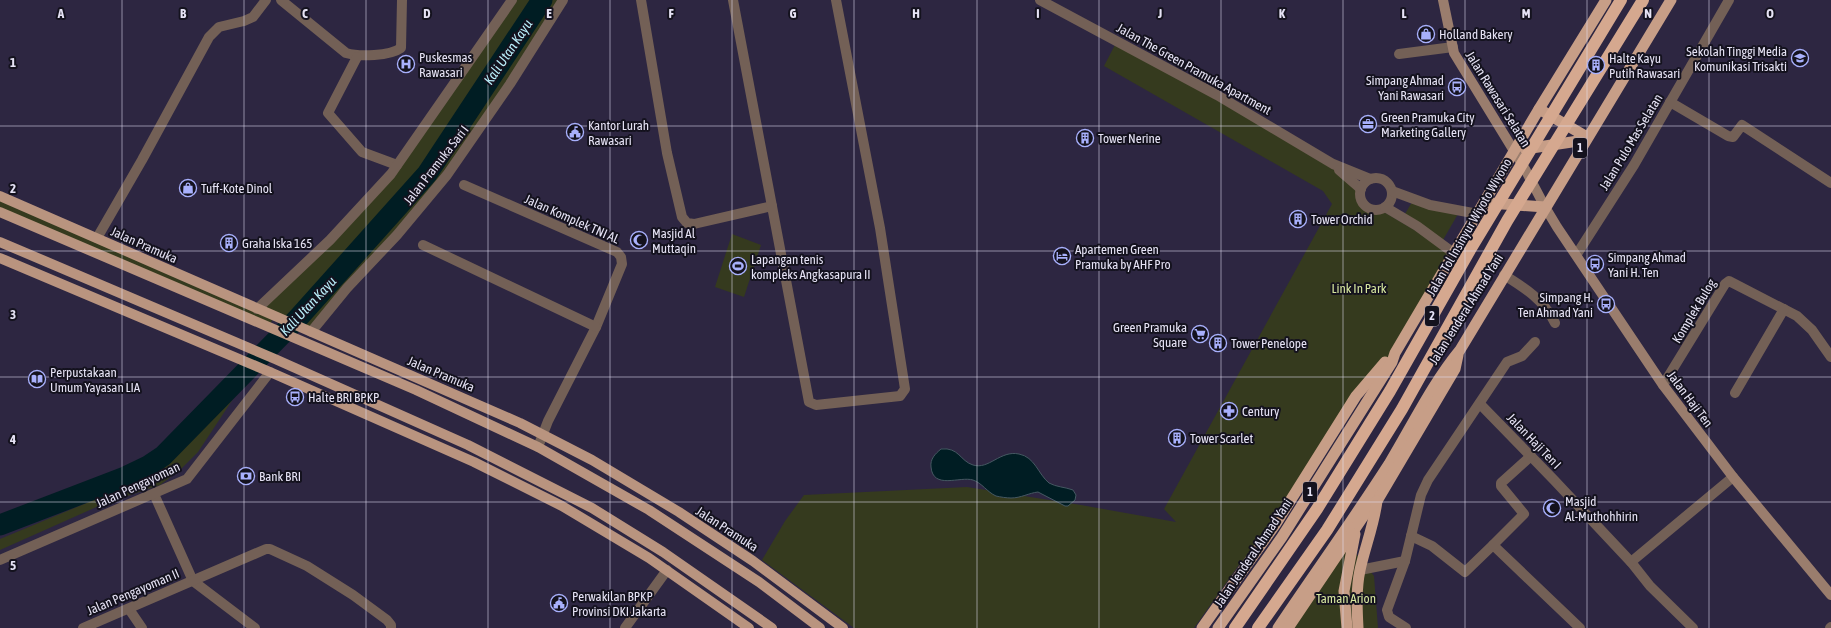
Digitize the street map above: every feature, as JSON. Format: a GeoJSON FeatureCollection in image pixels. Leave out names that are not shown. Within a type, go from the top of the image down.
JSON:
{"type":"FeatureCollection","features":[{"type":"Feature","properties":{"kind":"highway","name":"Jalan Jenderal Ahmad Yani"},"geometry":{"type":"LineString","coordinates":[[1218,628],[1286,530],[1392,362],[1514,151],[1606,0]]}},
{"type":"Feature","properties":{"kind":"highway","name":"Jalan Tol Insinyur Wiyoto Wiyono"},"geometry":{"type":"LineString","coordinates":[[1236,628],[1317,509],[1386,398],[1470,250],[1622,0]]}},
{"type":"Feature","properties":{"kind":"highway","name":"2"},"geometry":{"type":"LineString","coordinates":[[1258,628],[1327,530],[1402,409],[1507,222],[1643,0]]}},
{"type":"Feature","properties":{"kind":"highway","name":"Jalan Jenderal Ahmad Yani"},"geometry":{"type":"LineString","coordinates":[[1278,628],[1354,518],[1408,433],[1447,366],[1460,350],[1671,0]]}},
{"type":"Feature","properties":{"kind":"highway"},"geometry":{"type":"LineString","coordinates":[[1539,109],[1586,139]]}},
{"type":"Feature","properties":{"kind":"highway"},"geometry":{"type":"LineString","coordinates":[[1514,151],[1586,139]]}},
{"type":"Feature","properties":{"kind":"highway"},"geometry":{"type":"LineString","coordinates":[[1484,202],[1504,205],[1545,207]]}},
{"type":"Feature","properties":{"kind":"highway"},"geometry":{"type":"LineString","coordinates":[[1288,628],[1344,547],[1349,537],[1377,501],[1455,369],[1460,350]]}},
{"type":"Feature","properties":{"kind":"highway"},"geometry":{"type":"LineString","coordinates":[[1202,628],[1275,525],[1356,396],[1388,359],[1396,353]]}},
{"type":"Feature","properties":{"kind":"highway"},"geometry":{"type":"LineString","coordinates":[[1358,628],[1357,608],[1360,570],[1377,501]]}},
{"type":"Feature","properties":{"kind":"highway"},"geometry":{"type":"LineString","coordinates":[[1347,628],[1344,592],[1356,529]]}},
{"type":"Feature","properties":{"kind":"main road","name":"Jalan Rawasari Selatan"},"geometry":{"type":"LineString","coordinates":[[1443,0],[1454,53],[1526,169],[1545,207]]}},
{"type":"Feature","properties":{"kind":"main road","name":"Jalan Pramuka"},"geometry":{"type":"LineString","coordinates":[[0,196],[284,321],[503,415],[592,460],[679,512],[753,561],[843,628]]}},
{"type":"Feature","properties":{"kind":"main road","name":"Jalan Haji Ten"},"geometry":{"type":"LineString","coordinates":[[1545,207],[1663,385],[1734,478],[1831,595]]}},
{"type":"Feature","properties":{"kind":"main road","name":"Jalan Pramuka"},"geometry":{"type":"LineString","coordinates":[[0,212],[416,390],[538,447],[649,510],[759,582],[820,628]]}},
{"type":"Feature","properties":{"kind":"main road"},"geometry":{"type":"LineString","coordinates":[[0,242],[275,359],[468,445],[592,508],[663,552],[772,628]]}},
{"type":"Feature","properties":{"kind":"main road"},"geometry":{"type":"LineString","coordinates":[[0,258],[266,370],[474,462],[562,506],[650,558],[749,628]]}},
{"type":"Feature","properties":{"kind":"main road"},"geometry":{"type":"LineString","coordinates":[[205,300],[222,293]]}},
{"type":"Feature","properties":{"kind":"main road"},"geometry":{"type":"LineString","coordinates":[[562,506],[592,508]]}},
{"type":"Feature","properties":{"kind":"main road"},"geometry":{"type":"LineString","coordinates":[[753,561],[759,582]]}},
{"type":"Feature","properties":{"kind":"street"},"geometry":{"type":"LineString","coordinates":[[97,238],[142,160],[209,37],[219,27],[244,21],[253,17],[266,0]]}},
{"type":"Feature","properties":{"kind":"street"},"geometry":{"type":"LineString","coordinates":[[281,0],[346,53],[357,57],[389,53],[401,48],[402,0]]}},
{"type":"Feature","properties":{"kind":"street"},"geometry":{"type":"LineString","coordinates":[[257,309],[330,240],[385,180],[512,0]]}},
{"type":"Feature","properties":{"kind":"street","name":"Jalan Pramuka Sari I"},"geometry":{"type":"LineString","coordinates":[[309,331],[397,235],[447,175],[510,84],[563,0]]}},
{"type":"Feature","properties":{"kind":"street"},"geometry":{"type":"LineString","coordinates":[[641,0],[667,153],[682,217],[687,223],[694,224],[772,206]]}},
{"type":"Feature","properties":{"kind":"street"},"geometry":{"type":"LineString","coordinates":[[732,0],[808,402],[816,405],[900,396],[905,389],[880,228],[836,0]]}},
{"type":"Feature","properties":{"kind":"street","name":"Jalan The Green Pramuka Apartment"},"geometry":{"type":"LineString","coordinates":[[1040,0],[1217,95],[1333,164],[1370,179]]}},
{"type":"Feature","properties":{"kind":"street","name":"Jalan Pulo Mas Selatan"},"geometry":{"type":"LineString","coordinates":[[1576,254],[1634,165],[1729,0]]}},
{"type":"Feature","properties":{"kind":"street"},"geometry":{"type":"LineString","coordinates":[[1399,54],[1453,47]]}},
{"type":"Feature","properties":{"kind":"street"},"geometry":{"type":"LineString","coordinates":[[357,57],[328,113],[362,152],[397,164]]}},
{"type":"Feature","properties":{"kind":"street"},"geometry":{"type":"LineString","coordinates":[[1670,102],[1728,136],[1733,137],[1742,125],[1831,183]]}},
{"type":"Feature","properties":{"kind":"street","name":"Jalan The Green Pramuka Apartment"},"geometry":{"type":"LineString","coordinates":[[1333,164],[1361,189]]}},
{"type":"Feature","properties":{"kind":"street"},"geometry":{"type":"LineString","coordinates":[[1377,178],[1384,180],[1392,191],[1392,198],[1385,207],[1375,210],[1368,208],[1363,203],[1360,196],[1361,189],[1364,183],[1370,179],[1377,178]]}},
{"type":"Feature","properties":{"kind":"street","name":"Jalan Komplek TNI AL"},"geometry":{"type":"LineString","coordinates":[[464,185],[617,252],[621,257],[622,264],[596,327],[542,435],[538,447]]}},
{"type":"Feature","properties":{"kind":"street"},"geometry":{"type":"LineString","coordinates":[[1392,191],[1430,205],[1478,214]]}},
{"type":"Feature","properties":{"kind":"street"},"geometry":{"type":"LineString","coordinates":[[1385,207],[1417,226],[1455,254]]}},
{"type":"Feature","properties":{"kind":"street"},"geometry":{"type":"LineString","coordinates":[[423,245],[596,327]]}},
{"type":"Feature","properties":{"kind":"street"},"geometry":{"type":"LineString","coordinates":[[1504,275],[1535,296],[1551,315],[1555,323]]}},
{"type":"Feature","properties":{"kind":"street","name":"Komplek Bulog"},"geometry":{"type":"LineString","coordinates":[[1663,385],[1725,284],[1729,281],[1797,316],[1812,330],[1831,357]]}},
{"type":"Feature","properties":{"kind":"street"},"geometry":{"type":"LineString","coordinates":[[1735,393],[1784,309]]}},
{"type":"Feature","properties":{"kind":"street"},"geometry":{"type":"LineString","coordinates":[[1406,628],[1389,617],[1386,610],[1405,561],[1421,494],[1428,480],[1507,362],[1522,356],[1535,342]]}},
{"type":"Feature","properties":{"kind":"street","name":"Jalan Pengayoman"},"geometry":{"type":"LineString","coordinates":[[0,560],[187,479],[266,370]]}},
{"type":"Feature","properties":{"kind":"street","name":"Jalan Haji Ten I"},"geometry":{"type":"LineString","coordinates":[[1480,404],[1631,562],[1650,586],[1693,628]]}},
{"type":"Feature","properties":{"kind":"street"},"geometry":{"type":"LineString","coordinates":[[1411,536],[1432,546],[1465,572],[1524,514],[1501,486],[1501,483],[1531,456]]}},
{"type":"Feature","properties":{"kind":"street"},"geometry":{"type":"LineString","coordinates":[[1631,562],[1734,478]]}},
{"type":"Feature","properties":{"kind":"street"},"geometry":{"type":"LineString","coordinates":[[154,494],[193,581],[255,628]]}},
{"type":"Feature","properties":{"kind":"street"},"geometry":{"type":"LineString","coordinates":[[1493,545],[1580,628]]}},
{"type":"Feature","properties":{"kind":"street","name":"Jalan Pengayoman II"},"geometry":{"type":"LineString","coordinates":[[83,628],[266,550],[274,550],[307,566],[352,595],[387,620],[391,625],[391,628]]}},
{"type":"Feature","properties":{"kind":"street"},"geometry":{"type":"LineString","coordinates":[[1360,570],[1405,561]]}},
{"type":"Feature","properties":{"kind":"street"},"geometry":{"type":"LineString","coordinates":[[625,628],[667,570]]}},
{"type":"Feature","properties":{"kind":"street"},"geometry":{"type":"LineString","coordinates":[[129,609],[142,628]]}},
{"type":"Feature","properties":{"kind":"green space"},"geometry":{"type":"Polygon","coordinates":[[[511,0],[563,0],[447,176],[311,329],[273,316],[270,327],[0,212],[0,196],[257,309],[375,191],[511,0]]]}},
{"type":"Feature","properties":{"kind":"green space","name":"Link In Park"},"geometry":{"type":"Polygon","coordinates":[[[1117,41],[1333,164],[1369,203],[1455,254],[1395,353],[1356,396],[1246,565],[1241,562],[1194,628],[854,628],[762,560],[785,521],[804,495],[967,487],[1176,522],[1164,509],[1332,204],[1323,191],[1104,66],[1117,41]]]}},
{"type":"Feature","properties":{"kind":"green space"},"geometry":{"type":"Polygon","coordinates":[[[1412,202],[1458,214],[1443,240],[1405,214],[1412,202]]]}},
{"type":"Feature","properties":{"kind":"green space","name":"Lapangan tenis kompleks Angkasapura II"},"geometry":{"type":"Polygon","coordinates":[[[732,234],[761,245],[744,297],[715,287],[732,234]]]}},
{"type":"Feature","properties":{"kind":"green space"},"geometry":{"type":"Polygon","coordinates":[[[239,390],[198,452],[180,470],[160,485],[101,505],[0,550],[0,539],[125,487],[158,469],[193,435],[231,391],[239,390]]]}},
{"type":"Feature","properties":{"kind":"green space","name":"Taman Arion"},"geometry":{"type":"Polygon","coordinates":[[[1349,545],[1374,576],[1378,628],[1289,628],[1349,545]]]}},
{"type":"Feature","properties":{"kind":"shaded area"},"geometry":{"type":"Polygon","coordinates":[[[941,449],[952,450],[965,461],[979,466],[990,463],[1006,455],[1019,454],[1033,462],[1049,483],[1073,490],[1076,495],[1075,500],[1068,506],[1065,506],[1038,492],[1015,498],[1001,497],[996,496],[973,480],[942,480],[933,474],[931,467],[933,457],[941,449]]]}},
{"type":"Feature","properties":{"kind":"waterway","name":"Kali Utan Kayu"},"geometry":{"type":"LineString","coordinates":[[0,525],[125,477],[148,466],[163,456],[299,317],[427,174],[542,0]]}},
{"type":"Feature","properties":{"kind":"place","name":"Holland Bakery"},"geometry":{"type":"Point","coordinates":[1426,34]}},
{"type":"Feature","properties":{"kind":"place","name":"Sekolah Tinggi Media Komunikasi Trisakti"},"geometry":{"type":"Point","coordinates":[1800,58]}},
{"type":"Feature","properties":{"kind":"place","name":"Puskesmas Rawasari"},"geometry":{"type":"Point","coordinates":[406,64]}},
{"type":"Feature","properties":{"kind":"place","name":"Halte Kayu Putih Rawasari"},"geometry":{"type":"Point","coordinates":[1596,65]}},
{"type":"Feature","properties":{"kind":"place","name":"Simpang Ahmad Yani Rawasari"},"geometry":{"type":"Point","coordinates":[1457,87]}},
{"type":"Feature","properties":{"kind":"place","name":"Green Pramuka City Marketing Gallery"},"geometry":{"type":"Point","coordinates":[1368,124]}},
{"type":"Feature","properties":{"kind":"place","name":"Kantor Lurah Rawasari"},"geometry":{"type":"Point","coordinates":[575,132]}},
{"type":"Feature","properties":{"kind":"place","name":"Tower Nerine"},"geometry":{"type":"Point","coordinates":[1085,138]}},
{"type":"Feature","properties":{"kind":"place","name":"Tuff-Kote Dinol"},"geometry":{"type":"Point","coordinates":[188,188]}},
{"type":"Feature","properties":{"kind":"place","name":"Tower Orchid"},"geometry":{"type":"Point","coordinates":[1298,219]}},
{"type":"Feature","properties":{"kind":"place","name":"Masjid Al Muttaqin"},"geometry":{"type":"Point","coordinates":[639,240]}},
{"type":"Feature","properties":{"kind":"place","name":"Graha Iska 165"},"geometry":{"type":"Point","coordinates":[229,243]}},
{"type":"Feature","properties":{"kind":"place","name":"Apartemen Green Pramuka by AHF Pro"},"geometry":{"type":"Point","coordinates":[1062,256]}},
{"type":"Feature","properties":{"kind":"place","name":"Simpang Ahmad Yani H. Ten"},"geometry":{"type":"Point","coordinates":[1595,264]}},
{"type":"Feature","properties":{"kind":"place","name":"Lapangan tenis kompleks Angkasapura II"},"geometry":{"type":"Point","coordinates":[738,266]}},
{"type":"Feature","properties":{"kind":"place","name":"Simpang H. Ten Ahmad Yani"},"geometry":{"type":"Point","coordinates":[1606,304]}},
{"type":"Feature","properties":{"kind":"place","name":"Green Pramuka Square"},"geometry":{"type":"Point","coordinates":[1200,334]}},
{"type":"Feature","properties":{"kind":"place","name":"Tower Penelope"},"geometry":{"type":"Point","coordinates":[1218,343]}},
{"type":"Feature","properties":{"kind":"place","name":"Perpustakaan Umum Yayasan LIA"},"geometry":{"type":"Point","coordinates":[37,379]}},
{"type":"Feature","properties":{"kind":"place","name":"Halte BRI BPKP"},"geometry":{"type":"Point","coordinates":[295,397]}},
{"type":"Feature","properties":{"kind":"place","name":"Century"},"geometry":{"type":"Point","coordinates":[1229,411]}},
{"type":"Feature","properties":{"kind":"place","name":"Tower Scarlet"},"geometry":{"type":"Point","coordinates":[1177,438]}},
{"type":"Feature","properties":{"kind":"place","name":"Bank BRI"},"geometry":{"type":"Point","coordinates":[246,476]}},
{"type":"Feature","properties":{"kind":"place","name":"Masjid Al-Muthohhirin"},"geometry":{"type":"Point","coordinates":[1552,508]}},
{"type":"Feature","properties":{"kind":"place","name":"Perwakilan BPKP Provinsi DKI Jakarta"},"geometry":{"type":"Point","coordinates":[559,603]}}]}
